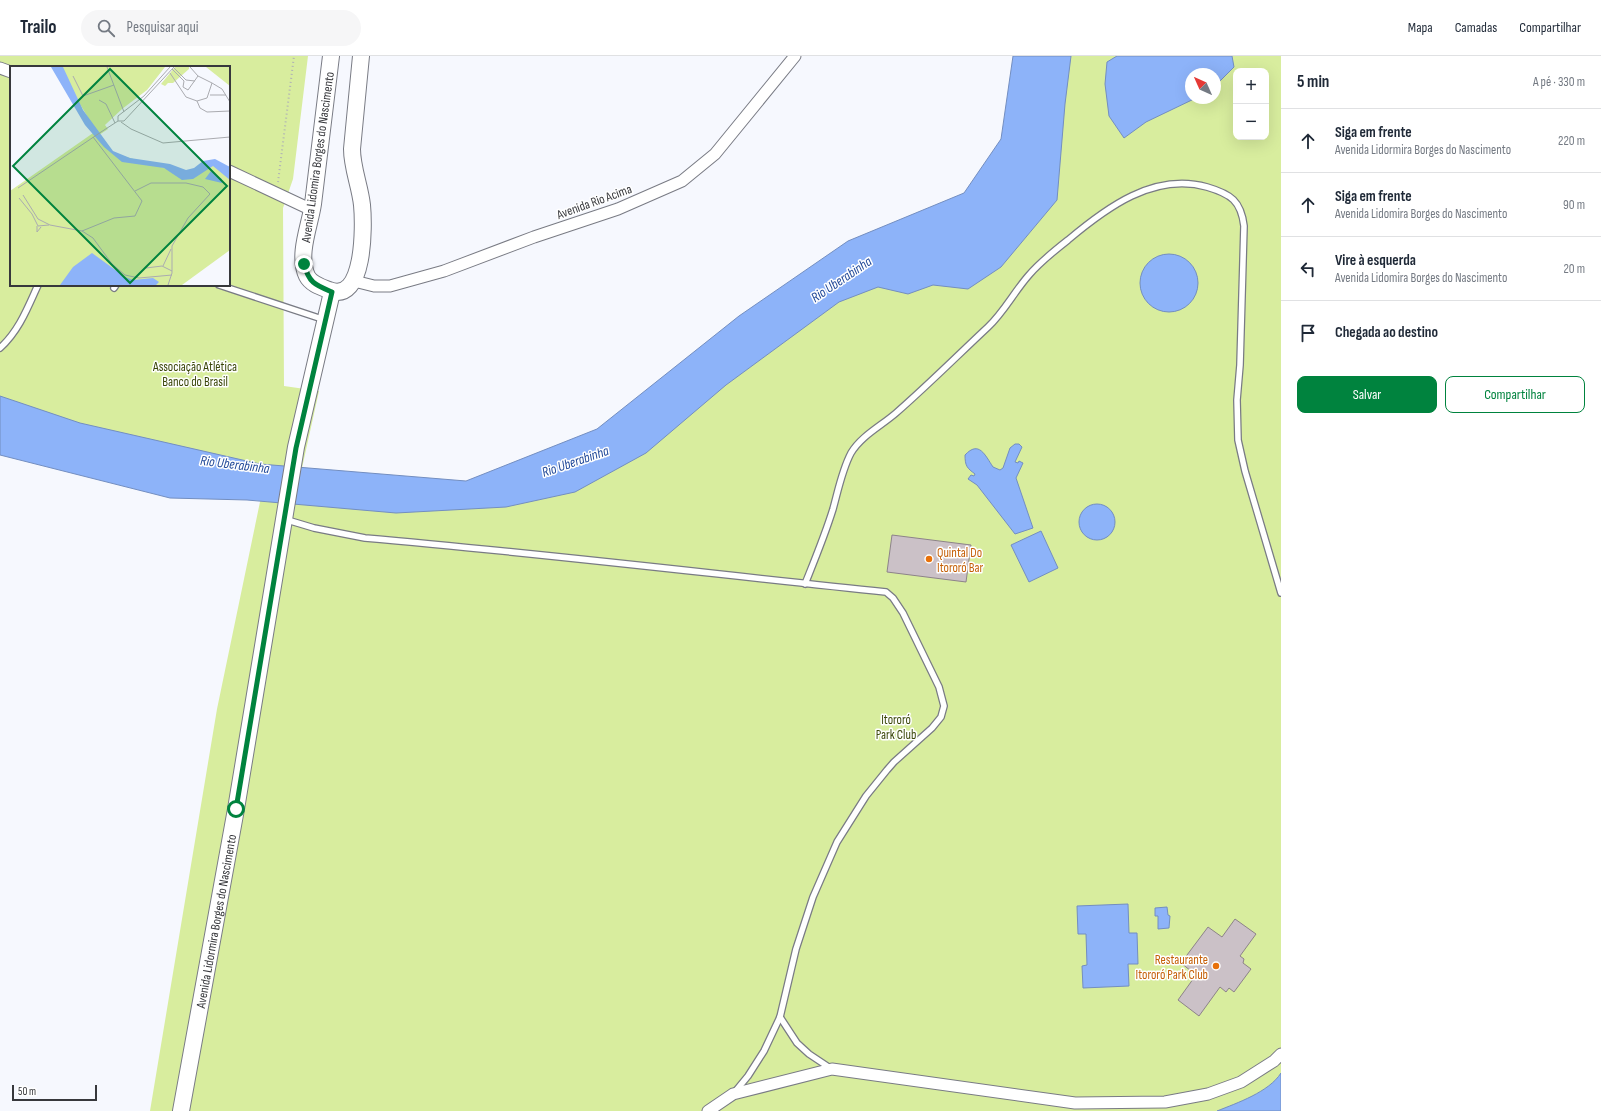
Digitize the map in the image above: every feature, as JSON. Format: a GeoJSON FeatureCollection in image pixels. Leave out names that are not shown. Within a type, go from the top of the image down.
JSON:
{"type":"FeatureCollection","features":[{"type":"Feature","properties":{"kind":"street","name":"Avenida Lidomira Borges do Nascimento"},"geometry":{"type":"LineString","coordinates":[[331,56],[312,210],[304,244],[304,264],[307,276],[315,285],[332,292]]}},
{"type":"Feature","properties":{"kind":"street"},"geometry":{"type":"LineString","coordinates":[[325,320],[332,292],[342,292],[348,288],[354,281],[359,263],[362,233],[362,205],[352,161],[352,149],[360,56]]}},
{"type":"Feature","properties":{"kind":"street","name":"Avenida Rio Acima"},"geometry":{"type":"LineString","coordinates":[[354,281],[374,286],[390,286],[444,271],[534,237],[618,209],[682,181],[715,154],[795,56]]}},
{"type":"Feature","properties":{"kind":"street"},"geometry":{"type":"LineString","coordinates":[[0,68],[10,72]]}},
{"type":"Feature","properties":{"kind":"street"},"geometry":{"type":"LineString","coordinates":[[230,171],[312,210]]}},
{"type":"Feature","properties":{"kind":"street","name":"Avenida Lidormira Borges do Nascimento"},"geometry":{"type":"LineString","coordinates":[[181,1111],[236,809],[286,500],[296,448],[325,320]]}},
{"type":"Feature","properties":{"kind":"street"},"geometry":{"type":"LineString","coordinates":[[708,1111],[733,1094],[832,1069],[1075,1103],[1165,1102],[1208,1094],[1241,1082],[1274,1061],[1281,1054]]}},
{"type":"Feature","properties":{"kind":"lane"},"geometry":{"type":"LineString","coordinates":[[805,584],[830,518],[844,472],[852,453],[863,439],[895,414],[994,322],[1010,303],[1027,277],[1040,263],[1072,236],[1106,210],[1128,197],[1151,188],[1172,183],[1193,183],[1228,195],[1239,205],[1243,214],[1242,304],[1237,400],[1238,440],[1245,471],[1281,593]]}},
{"type":"Feature","properties":{"kind":"lane"},"geometry":{"type":"LineString","coordinates":[[0,348],[11,336],[22,319],[38,286]]}},
{"type":"Feature","properties":{"kind":"lane"},"geometry":{"type":"LineString","coordinates":[[222,286],[325,320]]}},
{"type":"Feature","properties":{"kind":"lane"},"geometry":{"type":"LineString","coordinates":[[283,519],[314,528],[365,538],[683,569],[886,592],[889,594],[903,613],[938,687],[944,706],[941,717],[932,728],[894,762],[866,796],[837,842],[813,897],[799,941],[780,1016],[764,1050],[748,1076],[733,1094]]}},
{"type":"Feature","properties":{"kind":"lane"},"geometry":{"type":"LineString","coordinates":[[780,1016],[797,1043],[809,1054],[832,1069]]}},
{"type":"Feature","properties":{"kind":"path"},"geometry":{"type":"LineString","coordinates":[[276,193],[294,56]]}},
{"type":"Feature","properties":{"kind":"green space","name":"Itororó Park Club"},"geometry":{"type":"Polygon","coordinates":[[[0,56],[308,56],[293,179],[283,208],[284,386],[319,391],[300,477],[479,499],[759,346],[1003,210],[1051,56],[1281,56],[1281,1111],[150,1111],[217,709],[266,473],[0,418],[0,56]]]}},
{"type":"Feature","properties":{"kind":"water","name":"Rio Uberabinha"},"geometry":{"type":"Polygon","coordinates":[[[1013,56],[1071,56],[1065,104],[1057,200],[1001,267],[968,289],[933,285],[908,294],[878,287],[839,302],[726,385],[646,453],[575,492],[506,507],[396,513],[247,500],[170,498],[0,455],[0,396],[80,423],[260,464],[466,481],[597,429],[739,316],[848,241],[964,193],[1001,139],[1013,56]]]}},
{"type":"Feature","properties":{"kind":"water"},"geometry":{"type":"Polygon","coordinates":[[[1117,56],[1232,56],[1234,67],[1221,80],[1221,68],[1185,68],[1185,103],[1146,122],[1124,138],[1109,116],[1105,84],[1107,62],[1117,56]]]}},
{"type":"Feature","properties":{"kind":"water"},"geometry":{"type":"Polygon","coordinates":[[[1169,254],[1180,256],[1193,267],[1196,272],[1198,283],[1196,294],[1185,307],[1180,310],[1169,312],[1158,310],[1145,299],[1142,294],[1140,283],[1142,272],[1153,259],[1158,256],[1169,254]]]}},
{"type":"Feature","properties":{"kind":"water"},"geometry":{"type":"Polygon","coordinates":[[[1015,444],[1019,444],[1022,447],[1015,462],[1018,463],[1019,461],[1023,463],[1016,478],[1033,528],[1015,534],[977,485],[968,479],[971,475],[974,476],[975,474],[967,466],[965,462],[965,455],[974,449],[978,449],[984,454],[993,467],[1000,470],[1003,468],[1010,448],[1015,444]]]}},
{"type":"Feature","properties":{"kind":"water"},"geometry":{"type":"Polygon","coordinates":[[[1101,504],[1110,509],[1114,515],[1114,529],[1110,535],[1101,540],[1093,540],[1084,535],[1080,529],[1079,518],[1084,509],[1090,505],[1101,504]]]}},
{"type":"Feature","properties":{"kind":"water"},"geometry":{"type":"Polygon","coordinates":[[[1041,531],[1058,568],[1029,582],[1011,545],[1041,531]]]}},
{"type":"Feature","properties":{"kind":"water"},"geometry":{"type":"Polygon","coordinates":[[[1128,904],[1129,933],[1137,933],[1138,964],[1128,964],[1129,986],[1083,988],[1082,966],[1087,965],[1086,934],[1078,934],[1077,906],[1128,904]]]}},
{"type":"Feature","properties":{"kind":"water"},"geometry":{"type":"Polygon","coordinates":[[[1167,907],[1168,915],[1170,916],[1169,928],[1158,929],[1158,916],[1155,916],[1155,908],[1167,907]]]}},
{"type":"Feature","properties":{"kind":"water"},"geometry":{"type":"Polygon","coordinates":[[[1281,1073],[1281,1111],[1217,1111],[1261,1091],[1276,1080],[1281,1073]]]}},
{"type":"Feature","properties":{"kind":"building","name":"Quintal Do Itororó Bar"},"geometry":{"type":"Polygon","coordinates":[[[892,535],[971,545],[966,582],[887,572],[892,535]]]}},
{"type":"Feature","properties":{"kind":"building","name":"Restaurante Itororó Park Club"},"geometry":{"type":"Polygon","coordinates":[[[1235,919],[1256,934],[1240,956],[1244,959],[1243,963],[1251,969],[1234,992],[1229,988],[1226,992],[1220,987],[1199,1016],[1178,1000],[1196,975],[1181,963],[1208,927],[1222,937],[1235,919]]]}},
{"type":"Feature","properties":{"kind":"place","name":"Quintal Do Itororó Bar"},"geometry":{"type":"Point","coordinates":[929,559]}},
{"type":"Feature","properties":{"kind":"place","name":"Restaurante Itororó Park Club"},"geometry":{"type":"Point","coordinates":[1216,966]}},
{"type":"Feature","properties":{"kind":"route"},"geometry":{"type":"LineString","coordinates":[[236,809],[296,448],[332,292],[315,285],[307,276],[304,264]]}},
{"type":"Feature","properties":{"kind":"park label","name":"Associação Atlética Banco do Brasil"},"geometry":{"type":"Point","coordinates":[195,374]}}]}
